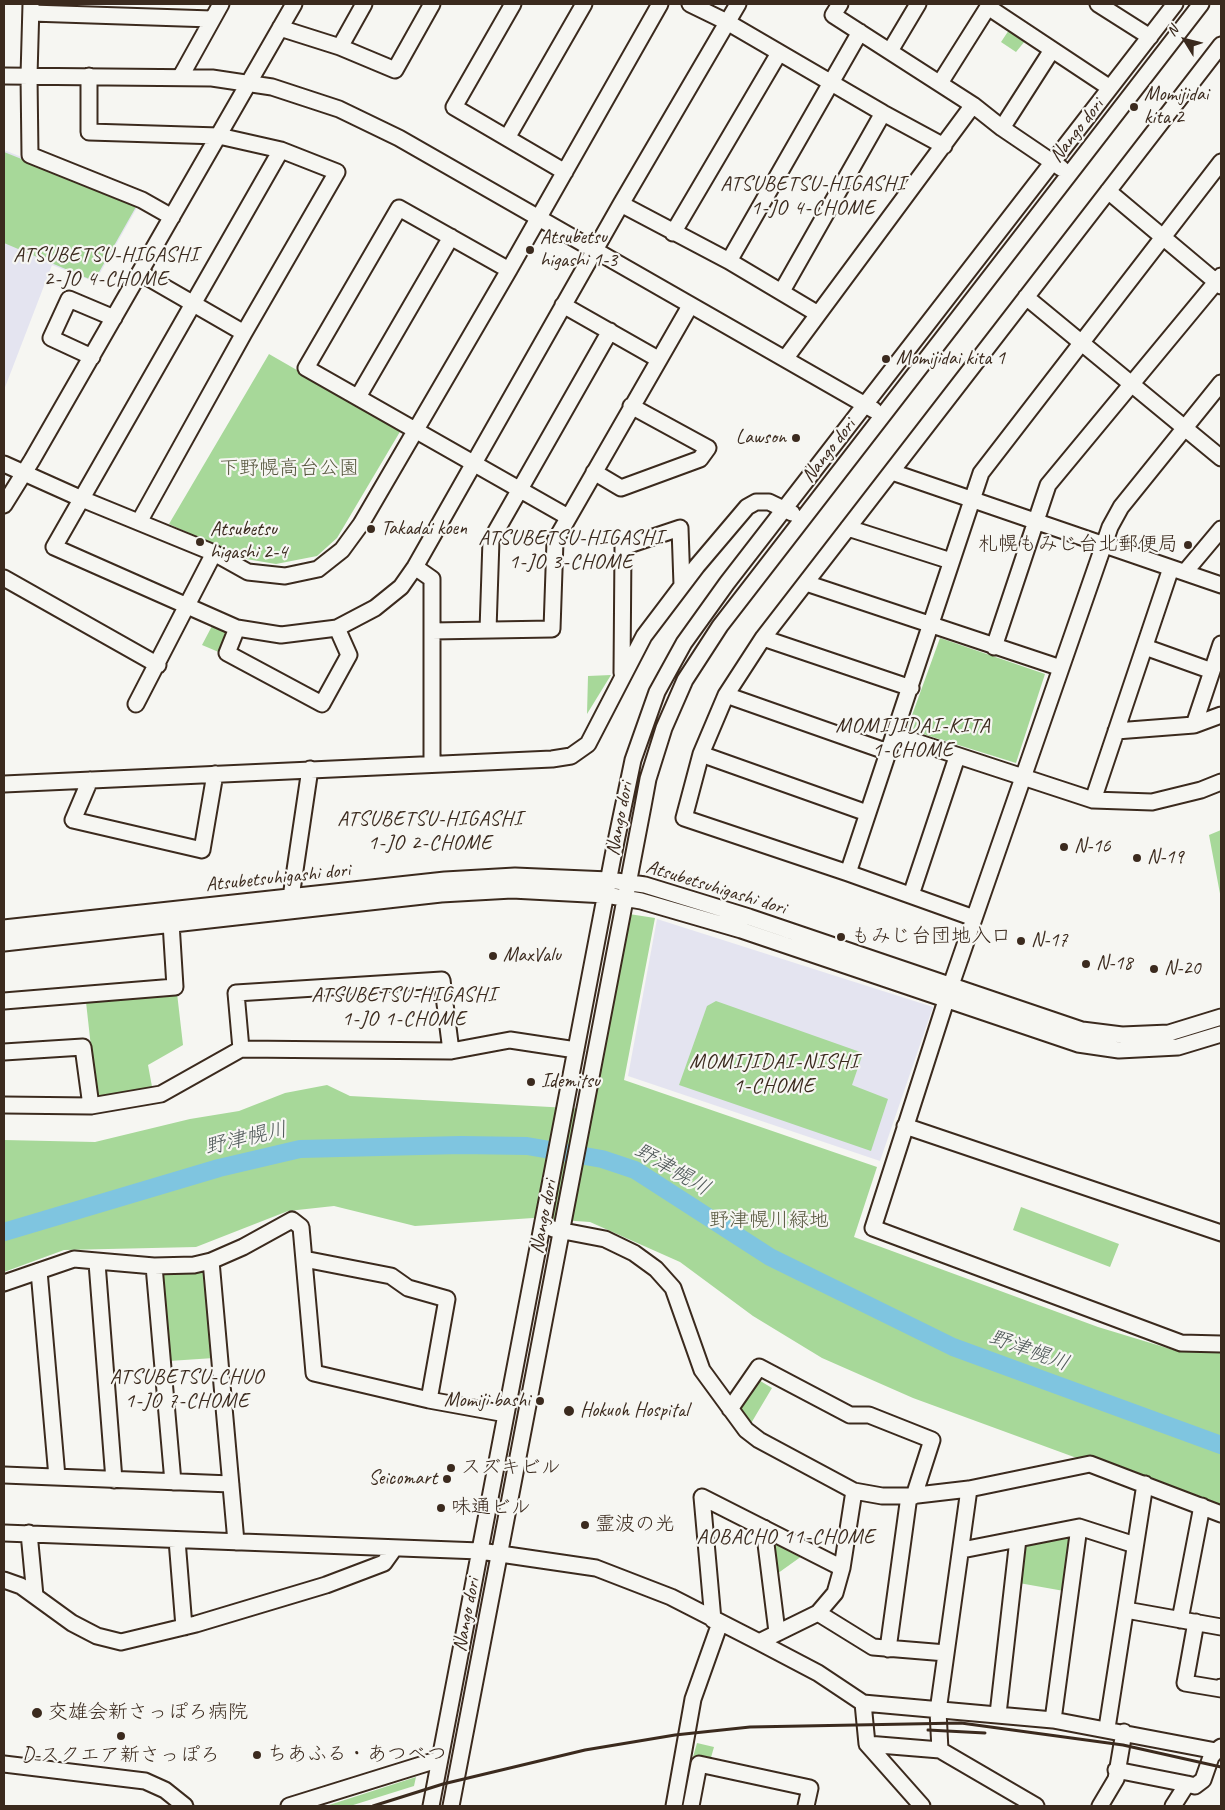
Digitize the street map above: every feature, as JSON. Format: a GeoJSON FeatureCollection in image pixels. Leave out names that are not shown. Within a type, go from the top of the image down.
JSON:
{"type":"FeatureCollection","features":[{"type":"Feature","properties":{"kind":"street"},"geometry":{"type":"LineString","coordinates":[[181,76],[221,4]]}},
{"type":"Feature","properties":{"kind":"street"},"geometry":{"type":"LineString","coordinates":[[4,506],[140,274],[294,4]]}},
{"type":"Feature","properties":{"kind":"street"},"geometry":{"type":"LineString","coordinates":[[340,47],[364,4]]}},
{"type":"Feature","properties":{"kind":"street"},"geometry":{"type":"LineString","coordinates":[[280,28],[340,47],[395,70],[432,4]]}},
{"type":"Feature","properties":{"kind":"street"},"geometry":{"type":"LineString","coordinates":[[513,4],[454,107],[565,172]]}},
{"type":"Feature","properties":{"kind":"street"},"geometry":{"type":"LineString","coordinates":[[507,138],[584,4]]}},
{"type":"Feature","properties":{"kind":"street"},"geometry":{"type":"LineString","coordinates":[[4,464],[82,499],[214,553],[248,572],[285,576],[318,569],[342,550],[361,524],[414,429],[509,270],[660,4]]}},
{"type":"Feature","properties":{"kind":"street"},"geometry":{"type":"LineString","coordinates":[[690,4],[728,22],[883,114],[944,146]]}},
{"type":"Feature","properties":{"kind":"street"},"geometry":{"type":"LineString","coordinates":[[281,150],[54,547],[237,628],[281,635],[337,628],[376,608],[401,587],[415,567],[563,305],[738,4]]}},
{"type":"Feature","properties":{"kind":"street"},"geometry":{"type":"LineString","coordinates":[[840,4],[833,15],[973,105],[1002,128],[1069,174]]}},
{"type":"Feature","properties":{"kind":"street"},"geometry":{"type":"LineString","coordinates":[[890,50],[918,4]]}},
{"type":"Feature","properties":{"kind":"street"},"geometry":{"type":"LineString","coordinates":[[1098,4],[1150,37]]}},
{"type":"Feature","properties":{"kind":"street","name":"Nango dori"},"geometry":{"type":"LineString","coordinates":[[431,1806],[633,760],[657,692],[684,643],[703,615],[1175,4]]}},
{"type":"Feature","properties":{"kind":"street","name":"Nango dori"},"geometry":{"type":"LineString","coordinates":[[451,1806],[498,1553],[562,1231],[648,779],[664,728],[700,655],[720,626],[1201,4]]}},
{"type":"Feature","properties":{"kind":"street"},"geometry":{"type":"LineString","coordinates":[[940,83],[988,7],[1110,88]]}},
{"type":"Feature","properties":{"kind":"street"},"geometry":{"type":"LineString","coordinates":[[172,217],[142,200],[30,155],[29,76],[31,8],[212,19]]}},
{"type":"Feature","properties":{"kind":"street"},"geometry":{"type":"LineString","coordinates":[[729,261],[860,32]]}},
{"type":"Feature","properties":{"kind":"street"},"geometry":{"type":"LineString","coordinates":[[974,918],[684,818],[701,754],[726,695],[763,638],[1221,45]]}},
{"type":"Feature","properties":{"kind":"street"},"geometry":{"type":"LineString","coordinates":[[1002,128],[1052,50]]}},
{"type":"Feature","properties":{"kind":"street"},"geometry":{"type":"LineString","coordinates":[[673,233],[779,53]]}},
{"type":"Feature","properties":{"kind":"street"},"geometry":{"type":"LineString","coordinates":[[4,76],[181,76],[272,87],[339,109],[399,138],[882,415]]}},
{"type":"Feature","properties":{"kind":"street"},"geometry":{"type":"LineString","coordinates":[[89,76],[89,132],[219,136],[281,150],[337,172],[244,333],[139,522]]}},
{"type":"Feature","properties":{"kind":"street"},"geometry":{"type":"LineString","coordinates":[[785,359],[973,105]]}},
{"type":"Feature","properties":{"kind":"street"},"geometry":{"type":"LineString","coordinates":[[782,290],[883,114]]}},
{"type":"Feature","properties":{"kind":"street"},"geometry":{"type":"LineString","coordinates":[[848,873],[981,473],[1221,162]]}},
{"type":"Feature","properties":{"kind":"street"},"geometry":{"type":"LineString","coordinates":[[994,647],[1048,485],[1220,281],[1108,191]]}},
{"type":"Feature","properties":{"kind":"street"},"geometry":{"type":"LineString","coordinates":[[621,204],[782,290],[818,314]]}},
{"type":"Feature","properties":{"kind":"street"},"geometry":{"type":"LineString","coordinates":[[509,270],[399,208],[306,368],[568,517]]}},
{"type":"Feature","properties":{"kind":"street"},"geometry":{"type":"LineString","coordinates":[[358,397],[451,237]]}},
{"type":"Feature","properties":{"kind":"street"},"geometry":{"type":"LineString","coordinates":[[140,274],[244,333]]}},
{"type":"Feature","properties":{"kind":"street"},"geometry":{"type":"LineString","coordinates":[[1026,297],[1083,342],[1221,458]]}},
{"type":"Feature","properties":{"kind":"street"},"geometry":{"type":"LineString","coordinates":[[92,357],[51,338],[69,299],[114,318]]}},
{"type":"Feature","properties":{"kind":"street"},"geometry":{"type":"LineString","coordinates":[[563,305],[658,359]]}},
{"type":"Feature","properties":{"kind":"street"},"geometry":{"type":"LineString","coordinates":[[432,631],[552,629],[555,540],[690,306]]}},
{"type":"Feature","properties":{"kind":"street"},"geometry":{"type":"LineString","coordinates":[[488,630],[491,540],[610,331]]}},
{"type":"Feature","properties":{"kind":"street"},"geometry":{"type":"LineString","coordinates":[[1221,383],[1121,507],[1103,546],[951,985],[873,1228],[1181,1343],[1221,1344]]}},
{"type":"Feature","properties":{"kind":"street"},"geometry":{"type":"LineString","coordinates":[[594,472],[621,488],[700,459],[708,448],[631,406]]}},
{"type":"Feature","properties":{"kind":"street"},"geometry":{"type":"LineString","coordinates":[[892,472],[1221,585]]}},
{"type":"Feature","properties":{"kind":"street"},"geometry":{"type":"LineString","coordinates":[[4,784],[552,759],[570,756],[588,744],[644,636],[682,585],[748,507],[756,502],[769,502],[785,508],[801,520]]}},
{"type":"Feature","properties":{"kind":"street"},"geometry":{"type":"LineString","coordinates":[[622,677],[623,547],[680,528],[682,585]]}},
{"type":"Feature","properties":{"kind":"street"},"geometry":{"type":"LineString","coordinates":[[848,528],[951,561]]}},
{"type":"Feature","properties":{"kind":"street"},"geometry":{"type":"LineString","coordinates":[[1093,800],[1145,647],[1178,570],[1221,529]]}},
{"type":"Feature","properties":{"kind":"street"},"geometry":{"type":"LineString","coordinates":[[136,704],[158,665],[214,553]]}},
{"type":"Feature","properties":{"kind":"street"},"geometry":{"type":"LineString","coordinates":[[415,567],[432,579],[432,764]]}},
{"type":"Feature","properties":{"kind":"street"},"geometry":{"type":"LineString","coordinates":[[4,578],[158,665]]}},
{"type":"Feature","properties":{"kind":"street"},"geometry":{"type":"LineString","coordinates":[[806,583],[930,626],[1061,668]]}},
{"type":"Feature","properties":{"kind":"street"},"geometry":{"type":"LineString","coordinates":[[237,628],[227,653],[322,704],[348,655],[337,628]]}},
{"type":"Feature","properties":{"kind":"street"},"geometry":{"type":"LineString","coordinates":[[763,638],[911,688]]}},
{"type":"Feature","properties":{"kind":"street"},"geometry":{"type":"LineString","coordinates":[[1194,725],[1221,644]]}},
{"type":"Feature","properties":{"kind":"street"},"geometry":{"type":"LineString","coordinates":[[1145,647],[1212,671]]}},
{"type":"Feature","properties":{"kind":"street"},"geometry":{"type":"LineString","coordinates":[[726,695],[888,752]]}},
{"type":"Feature","properties":{"kind":"street"},"geometry":{"type":"LineString","coordinates":[[1116,731],[1194,725],[1221,715]]}},
{"type":"Feature","properties":{"kind":"street"},"geometry":{"type":"LineString","coordinates":[[895,735],[957,757],[1093,800],[1152,802],[1201,790],[1221,782]]}},
{"type":"Feature","properties":{"kind":"street"},"geometry":{"type":"LineString","coordinates":[[701,754],[867,813]]}},
{"type":"Feature","properties":{"kind":"street"},"geometry":{"type":"LineString","coordinates":[[911,895],[957,757]]}},
{"type":"Feature","properties":{"kind":"street"},"geometry":{"type":"LineString","coordinates":[[291,897],[310,769]]}},
{"type":"Feature","properties":{"kind":"street"},"geometry":{"type":"LineString","coordinates":[[90,780],[73,820],[202,850],[215,774]]}},
{"type":"Feature","properties":{"kind":"street","name":"Atsubetsuhigashi dori"},"geometry":{"type":"LineString","coordinates":[[4,928],[445,880],[515,876],[609,880],[645,885],[749,917],[1082,1030],[1122,1035],[1169,1033],[1221,1017]]}},
{"type":"Feature","properties":{"kind":"street","name":"Atsubetsuhigashi dori"},"geometry":{"type":"LineString","coordinates":[[4,943],[440,894],[512,890],[606,895],[625,898],[741,930],[1078,1044],[1119,1050],[1178,1047],[1221,1034]]}},
{"type":"Feature","properties":{"kind":"street"},"geometry":{"type":"LineString","coordinates":[[4,1002],[175,986],[171,923]]}},
{"type":"Feature","properties":{"kind":"street"},"geometry":{"type":"LineString","coordinates":[[241,1049],[236,993],[442,980],[451,1050]]}},
{"type":"Feature","properties":{"kind":"street"},"geometry":{"type":"LineString","coordinates":[[4,1105],[91,1106],[161,1094],[241,1049],[451,1050],[510,1040],[576,1050]]}},
{"type":"Feature","properties":{"kind":"street"},"geometry":{"type":"LineString","coordinates":[[4,1052],[83,1047],[91,1106]]}},
{"type":"Feature","properties":{"kind":"street"},"geometry":{"type":"LineString","coordinates":[[905,1126],[1221,1233]]}},
{"type":"Feature","properties":{"kind":"street"},"geometry":{"type":"LineString","coordinates":[[4,1283],[74,1260],[154,1266],[194,1265],[211,1261],[243,1247],[292,1220],[301,1227],[314,1373],[429,1400],[506,1414]]}},
{"type":"Feature","properties":{"kind":"street"},"geometry":{"type":"LineString","coordinates":[[542,1228],[605,1239],[634,1253],[656,1269],[673,1288],[702,1370],[746,1430],[759,1440],[854,1491],[882,1496],[912,1496],[969,1489],[1090,1464],[1221,1514]]}},
{"type":"Feature","properties":{"kind":"street"},"geometry":{"type":"LineString","coordinates":[[304,1259],[391,1276],[408,1288],[447,1299],[429,1400]]}},
{"type":"Feature","properties":{"kind":"street"},"geometry":{"type":"LineString","coordinates":[[211,1261],[236,1542]]}},
{"type":"Feature","properties":{"kind":"street"},"geometry":{"type":"LineString","coordinates":[[96,1262],[114,1480]]}},
{"type":"Feature","properties":{"kind":"street"},"geometry":{"type":"LineString","coordinates":[[154,1266],[173,1482]]}},
{"type":"Feature","properties":{"kind":"street"},"geometry":{"type":"LineString","coordinates":[[39,1271],[57,1477]]}},
{"type":"Feature","properties":{"kind":"street"},"geometry":{"type":"LineString","coordinates":[[730,1409],[759,1367],[850,1415],[869,1415],[932,1440],[912,1496],[888,1649]]}},
{"type":"Feature","properties":{"kind":"street"},"geometry":{"type":"LineString","coordinates":[[4,1475],[230,1484]]}},
{"type":"Feature","properties":{"kind":"street"},"geometry":{"type":"LineString","coordinates":[[1107,1728],[1145,1484]]}},
{"type":"Feature","properties":{"kind":"street"},"geometry":{"type":"LineString","coordinates":[[940,1750],[938,1711],[962,1550],[969,1489]]}},
{"type":"Feature","properties":{"kind":"street"},"geometry":{"type":"LineString","coordinates":[[759,1642],[818,1613],[835,1593],[842,1568],[854,1491]]}},
{"type":"Feature","properties":{"kind":"street"},"geometry":{"type":"LineString","coordinates":[[806,1806],[810,1788],[699,1764],[692,1800],[675,1800],[694,1699],[716,1622],[702,1496],[842,1568]]}},
{"type":"Feature","properties":{"kind":"street"},"geometry":{"type":"LineString","coordinates":[[1180,1620],[1202,1506]]}},
{"type":"Feature","properties":{"kind":"street"},"geometry":{"type":"LineString","coordinates":[[962,1550],[1079,1527],[1135,1545]]}},
{"type":"Feature","properties":{"kind":"street"},"geometry":{"type":"LineString","coordinates":[[1053,1720],[1079,1527]]}},
{"type":"Feature","properties":{"kind":"street"},"geometry":{"type":"LineString","coordinates":[[764,1528],[777,1632]]}},
{"type":"Feature","properties":{"kind":"street"},"geometry":{"type":"LineString","coordinates":[[4,1533],[480,1551],[596,1568],[663,1594],[759,1642],[818,1673],[863,1703],[1053,1720],[1219,1749]]}},
{"type":"Feature","properties":{"kind":"street"},"geometry":{"type":"LineString","coordinates":[[30,1534],[35,1596]]}},
{"type":"Feature","properties":{"kind":"street"},"geometry":{"type":"LineString","coordinates":[[998,1714],[1018,1539]]}},
{"type":"Feature","properties":{"kind":"street"},"geometry":{"type":"LineString","coordinates":[[178,1540],[184,1627]]}},
{"type":"Feature","properties":{"kind":"street"},"geometry":{"type":"LineString","coordinates":[[4,1580],[21,1586],[72,1623],[97,1636],[121,1642],[184,1627],[326,1585],[384,1563],[394,1549]]}},
{"type":"Feature","properties":{"kind":"street"},"geometry":{"type":"LineString","coordinates":[[1126,1610],[1221,1627]]}},
{"type":"Feature","properties":{"kind":"street"},"geometry":{"type":"LineString","coordinates":[[818,1613],[873,1647],[946,1653]]}},
{"type":"Feature","properties":{"kind":"street"},"geometry":{"type":"LineString","coordinates":[[1196,1622],[1185,1683],[1221,1690],[1221,1687]]}},
{"type":"Feature","properties":{"kind":"street"},"geometry":{"type":"LineString","coordinates":[[863,1703],[867,1744],[922,1806]]}},
{"type":"Feature","properties":{"kind":"street"},"geometry":{"type":"LineString","coordinates":[[1100,1806],[1116,1779],[1116,1770],[1124,1732]]}},
{"type":"Feature","properties":{"kind":"street"},"geometry":{"type":"LineString","coordinates":[[867,1744],[940,1750],[1012,1800],[1036,1806]]}},
{"type":"Feature","properties":{"kind":"street"},"geometry":{"type":"LineString","coordinates":[[1116,1770],[1195,1786],[1203,1780],[1211,1757],[1219,1749]]}},
{"type":"Feature","properties":{"kind":"street"},"geometry":{"type":"LineString","coordinates":[[289,1806],[440,1759]]}},
{"type":"Feature","properties":{"kind":"street"},"geometry":{"type":"LineString","coordinates":[[4,1764],[145,1781],[165,1790],[185,1806]]}},
{"type":"Feature","properties":{"kind":"street"},"geometry":{"type":"LineString","coordinates":[[1173,1806],[1188,1784]]}},
{"type":"Feature","properties":{"kind":"shaded area"},"geometry":{"type":"Polygon","coordinates":[[[4,150],[139,204],[95,282],[52,265],[4,390],[4,150]]]}},
{"type":"Feature","properties":{"kind":"shaded area"},"geometry":{"type":"Polygon","coordinates":[[[657,919],[933,1007],[880,1161],[628,1076],[657,919]]]}},
{"type":"Feature","properties":{"kind":"green space"},"geometry":{"type":"Polygon","coordinates":[[[1009,30],[1025,41],[1016,52],[1001,42],[1009,30]]]}},
{"type":"Feature","properties":{"kind":"green space"},"geometry":{"type":"Polygon","coordinates":[[[4,152],[137,205],[94,281],[4,243],[4,152]]]}},
{"type":"Feature","properties":{"kind":"green space","name":"下野幌高台公園"},"geometry":{"type":"Polygon","coordinates":[[[269,354],[401,430],[337,538],[317,556],[276,564],[246,559],[169,524],[269,354]]]}},
{"type":"Feature","properties":{"kind":"green space"},"geometry":{"type":"Polygon","coordinates":[[[212,626],[228,634],[221,653],[202,645],[212,626]]]}},
{"type":"Feature","properties":{"kind":"green space"},"geometry":{"type":"Polygon","coordinates":[[[940,638],[1045,674],[1016,763],[907,729],[940,638]]]}},
{"type":"Feature","properties":{"kind":"green space"},"geometry":{"type":"Polygon","coordinates":[[[611,675],[587,714],[588,676],[611,675]]]}},
{"type":"Feature","properties":{"kind":"green space"},"geometry":{"type":"Polygon","coordinates":[[[1221,830],[1221,899],[1209,835],[1221,830]]]}},
{"type":"Feature","properties":{"kind":"green space","name":"野津幌川緑地"},"geometry":{"type":"Polygon","coordinates":[[[629,914],[655,918],[624,1080],[877,1167],[854,1237],[1098,1327],[1177,1351],[1221,1351],[1221,1507],[1074,1457],[913,1398],[822,1358],[753,1316],[680,1262],[590,1222],[533,1218],[415,1226],[334,1206],[288,1211],[196,1247],[64,1250],[4,1272],[4,1140],[95,1142],[190,1119],[239,1111],[285,1093],[327,1085],[350,1096],[587,1109],[629,914]]]}},
{"type":"Feature","properties":{"kind":"green space"},"geometry":{"type":"Polygon","coordinates":[[[177,993],[183,1045],[148,1065],[153,1092],[97,1101],[86,1002],[177,993]]]}},
{"type":"Feature","properties":{"kind":"green space"},"geometry":{"type":"Polygon","coordinates":[[[716,1001],[863,1053],[852,1085],[888,1099],[871,1151],[679,1085],[707,1006],[716,1001]]]}},
{"type":"Feature","properties":{"kind":"green space"},"geometry":{"type":"Polygon","coordinates":[[[1021,1207],[1119,1244],[1110,1267],[1013,1230],[1021,1207]]]}},
{"type":"Feature","properties":{"kind":"green space"},"geometry":{"type":"Polygon","coordinates":[[[201,1271],[207,1276],[214,1358],[169,1361],[161,1278],[164,1273],[201,1271]]]}},
{"type":"Feature","properties":{"kind":"green space"},"geometry":{"type":"Polygon","coordinates":[[[757,1379],[772,1388],[750,1425],[738,1407],[757,1379]]]}},
{"type":"Feature","properties":{"kind":"green space"},"geometry":{"type":"Polygon","coordinates":[[[1074,1533],[1064,1591],[1019,1583],[1024,1544],[1074,1533]]]}},
{"type":"Feature","properties":{"kind":"green space"},"geometry":{"type":"Polygon","coordinates":[[[769,1538],[802,1556],[774,1576],[769,1538]]]}},
{"type":"Feature","properties":{"kind":"green space"},"geometry":{"type":"Polygon","coordinates":[[[697,1743],[714,1747],[710,1761],[693,1757],[697,1743]]]}},
{"type":"Feature","properties":{"kind":"green space"},"geometry":{"type":"Polygon","coordinates":[[[416,1777],[414,1786],[350,1806],[326,1806],[416,1777]]]}},
{"type":"Feature","properties":{"kind":"waterway","name":"野津幌川"},"geometry":{"type":"LineString","coordinates":[[4,1232],[219,1168],[300,1149],[461,1145],[527,1146],[602,1159],[635,1170],[770,1257],[953,1347],[1221,1445]]}},
{"type":"Feature","properties":{"kind":"railway"},"geometry":{"type":"LineString","coordinates":[[373,1806],[443,1784],[585,1750],[675,1735],[750,1727],[961,1723],[1123,1745],[1221,1767]]}},
{"type":"Feature","properties":{"kind":"railway"},"geometry":{"type":"LineString","coordinates":[[928,1730],[985,1733]]}},
{"type":"Feature","properties":{"kind":"place","name":"Momijidai kita 2"},"geometry":{"type":"Point","coordinates":[1134,107]}},
{"type":"Feature","properties":{"kind":"place","name":"Atsubetsu higashi 1-3"},"geometry":{"type":"Point","coordinates":[530,250]}},
{"type":"Feature","properties":{"kind":"place","name":"Momijidai kita 1"},"geometry":{"type":"Point","coordinates":[886,359]}},
{"type":"Feature","properties":{"kind":"place","name":"Lawson"},"geometry":{"type":"Point","coordinates":[796,438]}},
{"type":"Feature","properties":{"kind":"place","name":"Takadai koen"},"geometry":{"type":"Point","coordinates":[371,529]}},
{"type":"Feature","properties":{"kind":"place","name":"Atsubetsu higashi 2-4"},"geometry":{"type":"Point","coordinates":[200,542]}},
{"type":"Feature","properties":{"kind":"place","name":"札幌もみじ台北郵便局"},"geometry":{"type":"Point","coordinates":[1188,545]}},
{"type":"Feature","properties":{"kind":"place","name":"N-16"},"geometry":{"type":"Point","coordinates":[1064,847]}},
{"type":"Feature","properties":{"kind":"place","name":"N-19"},"geometry":{"type":"Point","coordinates":[1137,858]}},
{"type":"Feature","properties":{"kind":"place","name":"もみじ台団地入口"},"geometry":{"type":"Point","coordinates":[841,937]}},
{"type":"Feature","properties":{"kind":"place","name":"N-17"},"geometry":{"type":"Point","coordinates":[1021,941]}},
{"type":"Feature","properties":{"kind":"place","name":"MaxValu"},"geometry":{"type":"Point","coordinates":[493,956]}},
{"type":"Feature","properties":{"kind":"place","name":"N-18"},"geometry":{"type":"Point","coordinates":[1086,964]}},
{"type":"Feature","properties":{"kind":"place","name":"N-20"},"geometry":{"type":"Point","coordinates":[1154,969]}},
{"type":"Feature","properties":{"kind":"place","name":"Idemitsu"},"geometry":{"type":"Point","coordinates":[531,1082]}},
{"type":"Feature","properties":{"kind":"place","name":"Momiji bashi"},"geometry":{"type":"Point","coordinates":[540,1401]}},
{"type":"Feature","properties":{"kind":"place","name":"Hokuoh Hospital"},"geometry":{"type":"Point","coordinates":[569,1411]}},
{"type":"Feature","properties":{"kind":"place","name":"スズキビル"},"geometry":{"type":"Point","coordinates":[451,1468]}},
{"type":"Feature","properties":{"kind":"place","name":"Seicomart"},"geometry":{"type":"Point","coordinates":[447,1479]}},
{"type":"Feature","properties":{"kind":"place","name":"味通ビル"},"geometry":{"type":"Point","coordinates":[441,1508]}},
{"type":"Feature","properties":{"kind":"place","name":"霊波の光"},"geometry":{"type":"Point","coordinates":[585,1525]}},
{"type":"Feature","properties":{"kind":"place","name":"交雄会新さっぽろ病院"},"geometry":{"type":"Point","coordinates":[37,1713]}},
{"type":"Feature","properties":{"kind":"place","name":"D-スクエア新さっぽろ"},"geometry":{"type":"Point","coordinates":[121,1736]}},
{"type":"Feature","properties":{"kind":"place","name":"ちあふる・あつべつ"},"geometry":{"type":"Point","coordinates":[257,1755]}},
{"type":"Feature","properties":{"kind":"district","name":"ATSUBETSU-HIGASHI 1-JO 4-CHOME"},"geometry":{"type":"Point","coordinates":[813,196]}},
{"type":"Feature","properties":{"kind":"district","name":"ATSUBETSU-HIGASHI 2-JO 4-CHOME"},"geometry":{"type":"Point","coordinates":[106,267]}},
{"type":"Feature","properties":{"kind":"district","name":"ATSUBETSU-HIGASHI 1-JO 3-CHOME"},"geometry":{"type":"Point","coordinates":[571,550]}},
{"type":"Feature","properties":{"kind":"district","name":"MOMIJIDAI-KITA 1-CHOME"},"geometry":{"type":"Point","coordinates":[913,738]}},
{"type":"Feature","properties":{"kind":"district","name":"ATSUBETSU-HIGASHI 1-JO 2-CHOME"},"geometry":{"type":"Point","coordinates":[430,831]}},
{"type":"Feature","properties":{"kind":"district","name":"ATSUBETSU-HIGASHI 1-JO 1-CHOME"},"geometry":{"type":"Point","coordinates":[404,1007]}},
{"type":"Feature","properties":{"kind":"district","name":"MOMIJIDAI-NISHI 1-CHOME"},"geometry":{"type":"Point","coordinates":[774,1074]}},
{"type":"Feature","properties":{"kind":"district","name":"ATSUBETSU-CHUO 1-JO 7-CHOME"},"geometry":{"type":"Point","coordinates":[187,1389]}},
{"type":"Feature","properties":{"kind":"district","name":"AOBACHO 11-CHOME"},"geometry":{"type":"Point","coordinates":[786,1537]}}]}
